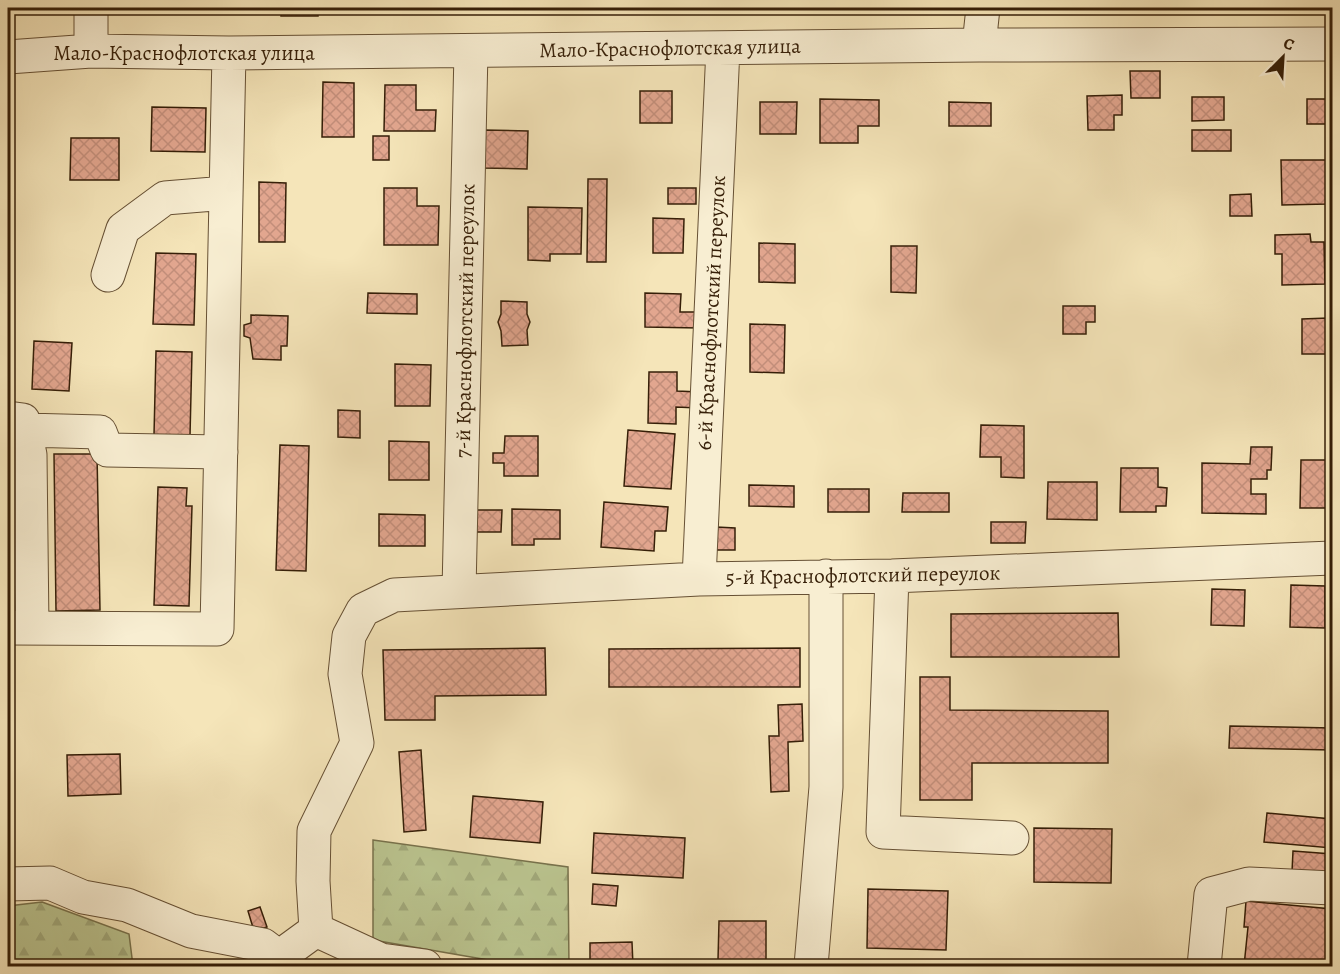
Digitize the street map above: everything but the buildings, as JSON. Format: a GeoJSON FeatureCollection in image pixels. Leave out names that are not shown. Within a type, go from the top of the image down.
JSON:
{"type":"FeatureCollection","features":[{"type":"Feature","properties":{"kind":"street"},"geometry":{"type":"LineString","coordinates":[[91,8],[91,51]]}},
{"type":"Feature","properties":{"kind":"street"},"geometry":{"type":"LineString","coordinates":[[979,45],[983,8]]}},
{"type":"Feature","properties":{"kind":"street","name":"Мало-Краснофлотская улица"},"geometry":{"type":"LineString","coordinates":[[8,57],[91,51],[229,53],[471,51],[1332,40]]}},
{"type":"Feature","properties":{"kind":"street","name":"6-й Краснофлотский переулок"},"geometry":{"type":"LineString","coordinates":[[699,579],[723,48]]}},
{"type":"Feature","properties":{"kind":"street","name":"7-й Краснофлотский переулок"},"geometry":{"type":"LineString","coordinates":[[459,591],[471,51]]}},
{"type":"Feature","properties":{"kind":"street"},"geometry":{"type":"LineString","coordinates":[[16,424],[30,454],[20,628],[217,629],[229,53]]}},
{"type":"Feature","properties":{"kind":"street"},"geometry":{"type":"LineString","coordinates":[[108,275],[123,230],[165,198],[226,193]]}},
{"type":"Feature","properties":{"kind":"street"},"geometry":{"type":"LineString","coordinates":[[16,424],[100,432],[107,450],[221,452]]}},
{"type":"Feature","properties":{"kind":"street","name":"5-й Краснофлотский переулок"},"geometry":{"type":"LineString","coordinates":[[316,930],[313,880],[314,831],[357,743],[345,674],[349,636],[363,610],[394,595],[699,579],[892,576],[1332,558]]}},
{"type":"Feature","properties":{"kind":"street"},"geometry":{"type":"LineString","coordinates":[[811,966],[826,787],[826,576]]}},
{"type":"Feature","properties":{"kind":"street"},"geometry":{"type":"LineString","coordinates":[[892,576],[883,832],[1012,838]]}},
{"type":"Feature","properties":{"kind":"street"},"geometry":{"type":"LineString","coordinates":[[8,884],[50,883],[83,897],[127,905],[191,931],[263,945],[280,962],[316,930],[381,960],[425,966]]}},
{"type":"Feature","properties":{"kind":"street"},"geometry":{"type":"LineString","coordinates":[[1204,966],[1211,894],[1249,884],[1332,888]]}},
{"type":"Feature","properties":{"kind":"green space"},"geometry":{"type":"Polygon","coordinates":[[[373,840],[568,867],[569,966],[523,966],[373,940],[373,840]]]}},
{"type":"Feature","properties":{"kind":"green space"},"geometry":{"type":"Polygon","coordinates":[[[42,902],[129,934],[133,966],[8,966],[8,906],[42,902]]]}}]}
